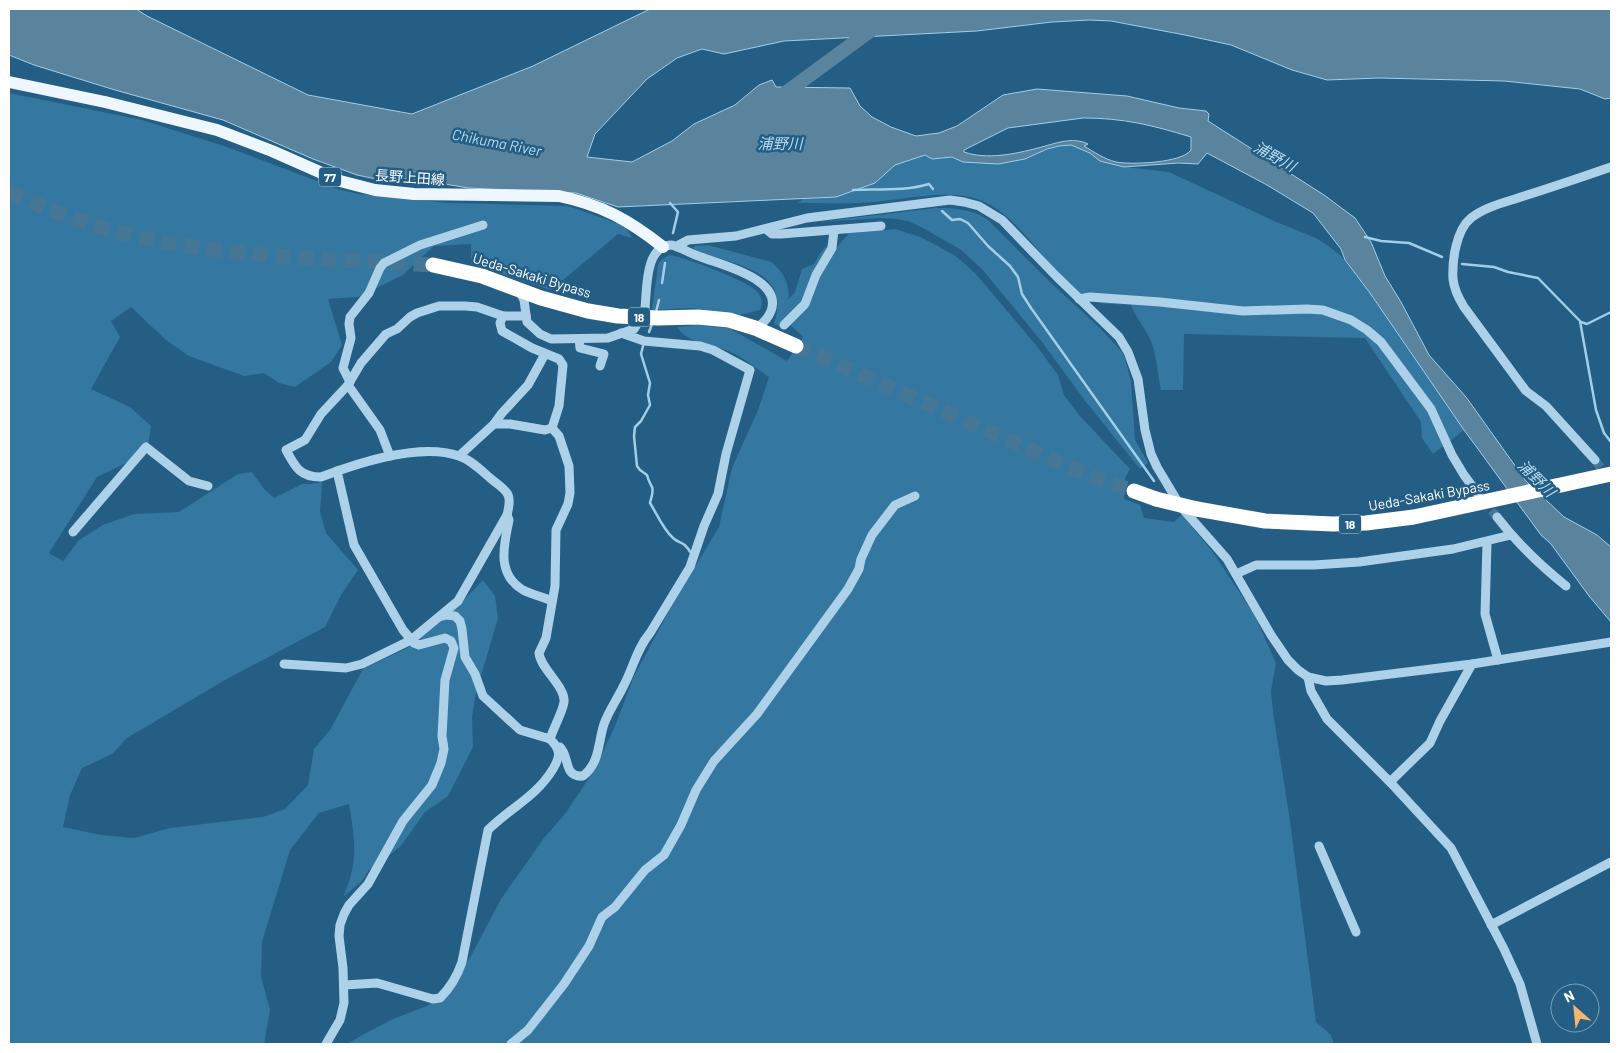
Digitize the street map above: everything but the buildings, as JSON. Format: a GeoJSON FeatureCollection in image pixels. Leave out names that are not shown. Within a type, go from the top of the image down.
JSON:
{"type":"FeatureCollection","features":[{"type":"Feature","properties":{"kind":"highway","name":"Ueda-Sakaki Bypass"},"geometry":{"type":"LineString","coordinates":[[433,265],[482,276],[541,298],[588,311],[618,316],[719,319],[755,328],[779,330],[796,346]]}},
{"type":"Feature","properties":{"kind":"highway","name":"Ueda-Sakaki Bypass"},"geometry":{"type":"LineString","coordinates":[[1134,491],[1197,509],[1265,521],[1333,524],[1366,523],[1414,517],[1611,474]]}},
{"type":"Feature","properties":{"kind":"main road","name":"長野上田線"},"geometry":{"type":"LineString","coordinates":[[9,82],[105,102],[217,130],[340,181],[375,190],[414,194],[559,196],[574,199],[624,219],[663,247]]}},
{"type":"Feature","properties":{"kind":"street"},"geometry":{"type":"LineString","coordinates":[[1595,460],[1555,415],[1526,390],[1464,308],[1454,281],[1453,268],[1459,237],[1472,217],[1499,204],[1611,167]]}},
{"type":"Feature","properties":{"kind":"street"},"geometry":{"type":"LineString","coordinates":[[677,246],[688,240],[736,236],[807,218],[934,201],[950,200],[979,206],[1002,220],[1114,332],[1128,352],[1138,380],[1149,447],[1157,467],[1181,507],[1217,546],[1236,574],[1280,649],[1298,670],[1308,677],[1326,681],[1342,680],[1472,664],[1611,642]]}},
{"type":"Feature","properties":{"kind":"street"},"geometry":{"type":"LineString","coordinates":[[390,456],[380,430],[349,384],[343,368],[351,338],[349,321],[351,315],[369,294],[382,265],[420,245],[482,225]]}},
{"type":"Feature","properties":{"kind":"street"},"geometry":{"type":"LineString","coordinates":[[766,229],[772,234],[781,234],[881,226]]}},
{"type":"Feature","properties":{"kind":"street"},"geometry":{"type":"LineString","coordinates":[[644,308],[650,263],[654,253],[667,245],[677,246],[761,282],[771,295],[772,303],[769,314],[771,332],[779,330],[805,304],[816,275],[832,248],[834,230]]}},
{"type":"Feature","properties":{"kind":"street"},"geometry":{"type":"LineString","coordinates":[[519,290],[524,300],[527,322],[540,334],[551,339],[608,338],[634,329],[639,321]]}},
{"type":"Feature","properties":{"kind":"street"},"geometry":{"type":"LineString","coordinates":[[1079,299],[1090,297],[1120,299],[1243,311],[1323,310],[1351,320],[1381,342],[1426,402],[1437,421],[1452,455],[1478,494]]}},
{"type":"Feature","properties":{"kind":"street"},"geometry":{"type":"LineString","coordinates":[[526,316],[529,305],[541,298]]}},
{"type":"Feature","properties":{"kind":"street"},"geometry":{"type":"LineString","coordinates":[[284,664],[346,668],[362,664],[411,640],[458,601],[507,515],[510,501],[509,494],[472,463],[459,456],[444,452],[415,452],[390,456],[321,477],[311,477],[301,473],[286,450],[304,440],[321,414],[349,384],[360,363],[386,334],[410,317],[425,309],[439,306],[476,307],[503,316],[526,316]]}},
{"type":"Feature","properties":{"kind":"street"},"geometry":{"type":"LineString","coordinates":[[755,328],[769,314]]}},
{"type":"Feature","properties":{"kind":"street"},"geometry":{"type":"LineString","coordinates":[[503,316],[500,323],[502,331],[545,354],[559,359],[563,365],[559,406],[552,428]]}},
{"type":"Feature","properties":{"kind":"street"},"geometry":{"type":"LineString","coordinates":[[438,617],[446,615],[455,616],[460,621],[466,657],[483,696],[520,730],[559,746],[564,751],[569,770],[578,776],[583,776],[588,772],[598,756],[604,723],[624,685],[644,640],[690,567],[704,526],[718,494],[726,454],[750,370],[713,350],[700,346],[644,341],[621,333]]}},
{"type":"Feature","properties":{"kind":"street"},"geometry":{"type":"LineString","coordinates":[[579,339],[580,348],[604,354],[600,366]]}},
{"type":"Feature","properties":{"kind":"street"},"geometry":{"type":"LineString","coordinates":[[459,456],[494,424],[528,385],[545,354]]}},
{"type":"Feature","properties":{"kind":"street"},"geometry":{"type":"LineString","coordinates":[[494,424],[510,424],[545,430],[552,428]]}},
{"type":"Feature","properties":{"kind":"street"},"geometry":{"type":"LineString","coordinates":[[344,985],[377,983],[433,999],[440,998],[450,989],[457,977],[462,962],[488,830],[535,793],[545,782],[556,762],[559,753],[553,742],[564,701],[563,695],[538,653],[546,638],[555,586],[556,530],[568,504],[570,493],[569,466],[562,443],[552,428]]}},
{"type":"Feature","properties":{"kind":"street"},"geometry":{"type":"LineString","coordinates":[[73,532],[146,447],[189,480],[208,486]]}},
{"type":"Feature","properties":{"kind":"street"},"geometry":{"type":"LineString","coordinates":[[326,1044],[340,1020],[344,1003],[339,936],[344,914],[349,904],[368,884],[403,821],[432,785],[442,763],[444,750],[442,724],[445,680],[454,648],[450,641],[445,638],[419,645],[411,640],[403,630],[354,545],[337,471]]}},
{"type":"Feature","properties":{"kind":"street"},"geometry":{"type":"LineString","coordinates":[[511,1044],[528,1030],[564,984],[589,946],[602,917],[615,907],[645,870],[664,855],[682,825],[700,784],[714,761],[756,714],[848,589],[860,569],[863,553],[872,534],[895,504],[915,496]]}},
{"type":"Feature","properties":{"kind":"street"},"geometry":{"type":"LineString","coordinates":[[507,515],[508,520],[503,551],[505,570],[509,578],[522,589],[552,601]]}},
{"type":"Feature","properties":{"kind":"street"},"geometry":{"type":"LineString","coordinates":[[1497,517],[1511,536],[1566,586]]}},
{"type":"Feature","properties":{"kind":"street"},"geometry":{"type":"LineString","coordinates":[[1236,574],[1256,565],[1314,566],[1359,562],[1454,549],[1511,536]]}},
{"type":"Feature","properties":{"kind":"street"},"geometry":{"type":"LineString","coordinates":[[1487,542],[1486,614],[1498,660]]}},
{"type":"Feature","properties":{"kind":"street"},"geometry":{"type":"LineString","coordinates":[[1390,782],[1430,743],[1472,664]]}},
{"type":"Feature","properties":{"kind":"street"},"geometry":{"type":"LineString","coordinates":[[1308,677],[1311,691],[1327,718],[1451,848],[1520,984],[1537,1044]]}},
{"type":"Feature","properties":{"kind":"street"},"geometry":{"type":"LineString","coordinates":[[1319,846],[1356,932]]}},
{"type":"Feature","properties":{"kind":"street"},"geometry":{"type":"LineString","coordinates":[[1491,925],[1611,862]]}},
{"type":"Feature","properties":{"kind":"shaded area"},"geometry":{"type":"Polygon","coordinates":[[[9,93],[142,120],[227,147],[341,190],[359,194],[449,203],[568,206],[625,226],[632,238],[618,234],[551,290],[471,264],[471,244],[434,246],[403,275],[358,297],[328,299],[342,345],[331,362],[295,387],[279,383],[264,373],[244,376],[189,356],[166,340],[131,307],[111,321],[120,337],[91,389],[130,407],[151,426],[147,453],[97,477],[49,553],[63,561],[79,540],[103,525],[134,514],[179,512],[238,474],[252,472],[264,489],[274,498],[302,484],[322,482],[320,512],[326,533],[358,570],[341,595],[325,627],[225,680],[127,738],[112,754],[82,768],[70,795],[63,827],[101,835],[134,838],[170,828],[263,817],[285,809],[308,785],[314,749],[330,730],[363,669],[407,648],[459,605],[483,580],[495,596],[498,618],[476,693],[472,717],[473,747],[448,796],[425,812],[400,847],[369,870],[362,881],[343,897],[354,862],[354,840],[349,804],[319,813],[290,850],[262,942],[261,976],[270,1010],[264,1044],[9,1044],[9,93]]]}},
{"type":"Feature","properties":{"kind":"shaded area"},"geometry":{"type":"Polygon","coordinates":[[[1071,145],[1090,153],[1100,161],[1124,167],[1169,172],[1274,221],[1316,238],[1327,245],[1340,255],[1370,293],[1464,430],[1433,454],[1422,438],[1421,422],[1365,338],[1184,334],[1183,390],[1161,390],[1156,357],[1151,342],[1131,305],[1097,302],[1082,295],[1056,271],[1015,225],[992,206],[980,200],[967,196],[936,195],[859,203],[798,203],[803,199],[836,197],[875,183],[895,165],[925,155],[932,159],[952,157],[963,162],[1025,159],[1047,149],[1071,145]]]}},
{"type":"Feature","properties":{"kind":"shaded area"},"geometry":{"type":"Polygon","coordinates":[[[936,208],[962,210],[975,213],[987,219],[1050,282],[1100,328],[1122,352],[1131,381],[1135,440],[1148,463],[1140,469],[1086,402],[1042,342],[982,269],[961,250],[908,221],[880,218],[818,222],[936,208]]]}},
{"type":"Feature","properties":{"kind":"shaded area"},"geometry":{"type":"Polygon","coordinates":[[[895,229],[920,237],[938,246],[957,257],[975,273],[1036,345],[1058,375],[1064,395],[1079,415],[1130,469],[1125,478],[1124,499],[1140,505],[1144,518],[1174,522],[1182,515],[1212,551],[1254,614],[1276,663],[1271,691],[1273,712],[1290,821],[1316,1022],[1331,1035],[1334,1044],[347,1044],[393,1019],[427,1006],[454,983],[472,954],[501,899],[544,838],[565,814],[595,769],[615,726],[634,676],[675,600],[719,527],[732,468],[758,410],[769,377],[738,355],[695,341],[682,333],[677,327],[699,325],[729,328],[787,361],[803,337],[789,324],[838,246],[849,233],[895,229]]]}},
{"type":"Feature","properties":{"kind":"shaded area"},"geometry":{"type":"Polygon","coordinates":[[[829,242],[830,245],[803,303],[781,327],[774,324],[777,309],[776,296],[772,286],[765,278],[744,266],[704,255],[693,248],[694,246],[708,245],[771,262],[785,279],[789,294],[788,300],[795,292],[802,269],[814,264],[829,242]]]}},
{"type":"Feature","properties":{"kind":"shaded area"},"geometry":{"type":"Polygon","coordinates":[[[669,255],[713,269],[748,285],[760,296],[762,304],[760,310],[740,315],[692,308],[652,310],[658,265],[661,260],[669,255]]]}},
{"type":"Feature","properties":{"kind":"water","name":"浦野川"},"geometry":{"type":"Polygon","coordinates":[[[9,9],[136,9],[308,95],[412,114],[533,66],[650,9],[1611,9],[1611,98],[1605,99],[1580,89],[1504,81],[1379,78],[1327,80],[1292,70],[1231,45],[1111,21],[1052,22],[977,31],[784,41],[724,54],[702,49],[677,58],[647,79],[595,134],[587,157],[632,162],[672,141],[694,124],[735,105],[759,85],[772,80],[776,87],[850,88],[860,106],[872,117],[891,127],[916,136],[939,133],[957,126],[1003,95],[1037,89],[1127,96],[1179,108],[1206,111],[1209,114],[1208,121],[1324,195],[1355,218],[1371,242],[1385,276],[1429,355],[1466,397],[1526,481],[1564,517],[1597,535],[1611,547],[1611,622],[1589,596],[1551,544],[1541,535],[1464,430],[1370,293],[1345,260],[1341,249],[1313,213],[1267,185],[1207,153],[1198,164],[1178,163],[1124,167],[1100,161],[1090,153],[1071,145],[1047,149],[1025,159],[998,164],[963,162],[952,157],[932,159],[925,155],[895,165],[875,183],[836,197],[618,207],[576,193],[468,188],[416,179],[376,179],[357,175],[313,159],[223,120],[115,90],[34,65],[9,55],[9,9]],[[1083,118],[1008,128],[964,150],[964,152],[991,156],[1076,141],[1088,144],[1084,146],[1107,159],[1116,162],[1133,163],[1156,162],[1178,158],[1191,150],[1191,137],[1137,123],[1111,119],[1083,118]]]}},
{"type":"Feature","properties":{"kind":"waterway","name":"Chikuma River"},"geometry":{"type":"LineString","coordinates":[[780,97],[900,9]]}},
{"type":"Feature","properties":{"kind":"waterway"},"geometry":{"type":"LineString","coordinates":[[853,190],[902,189],[929,184],[933,189]]}},
{"type":"Feature","properties":{"kind":"waterway"},"geometry":{"type":"LineString","coordinates":[[670,203],[678,212],[673,233]]}},
{"type":"Feature","properties":{"kind":"waterway"},"geometry":{"type":"LineString","coordinates":[[942,211],[952,220],[960,219],[968,223],[988,246],[1010,266],[1018,277],[1022,294],[1031,308],[1154,481]]}},
{"type":"Feature","properties":{"kind":"waterway"},"geometry":{"type":"LineString","coordinates":[[1365,237],[1381,241],[1409,243],[1442,257]]}},
{"type":"Feature","properties":{"kind":"waterway"},"geometry":{"type":"LineString","coordinates":[[662,283],[665,263]]}},
{"type":"Feature","properties":{"kind":"waterway"},"geometry":{"type":"LineString","coordinates":[[1462,264],[1494,267],[1538,278],[1580,321],[1596,410],[1604,433],[1611,442]]}},
{"type":"Feature","properties":{"kind":"waterway"},"geometry":{"type":"LineString","coordinates":[[656,312],[659,300]]}},
{"type":"Feature","properties":{"kind":"waterway"},"geometry":{"type":"LineString","coordinates":[[1581,322],[1587,324],[1611,312]]}},
{"type":"Feature","properties":{"kind":"waterway"},"geometry":{"type":"LineString","coordinates":[[649,332],[652,324]]}},
{"type":"Feature","properties":{"kind":"waterway"},"geometry":{"type":"LineString","coordinates":[[643,346],[641,354],[650,383],[648,395],[650,405],[641,421],[635,427],[637,466],[647,475],[653,489],[650,503],[663,526],[673,538],[684,544],[691,553]]}},
{"type":"Feature","properties":{"kind":"tunnel"},"geometry":{"type":"LineString","coordinates":[[9,192],[84,222],[167,243],[243,253],[433,265]]}},
{"type":"Feature","properties":{"kind":"tunnel"},"geometry":{"type":"LineString","coordinates":[[796,346],[1097,479],[1134,491]]}},
{"type":"Feature","properties":{"kind":"tunnel"},"geometry":{"type":"LineString","coordinates":[[1595,460],[1611,482]]}},
{"type":"Feature","properties":{"kind":"tunnel"},"geometry":{"type":"LineString","coordinates":[[1483,500],[1497,517]]}}]}
